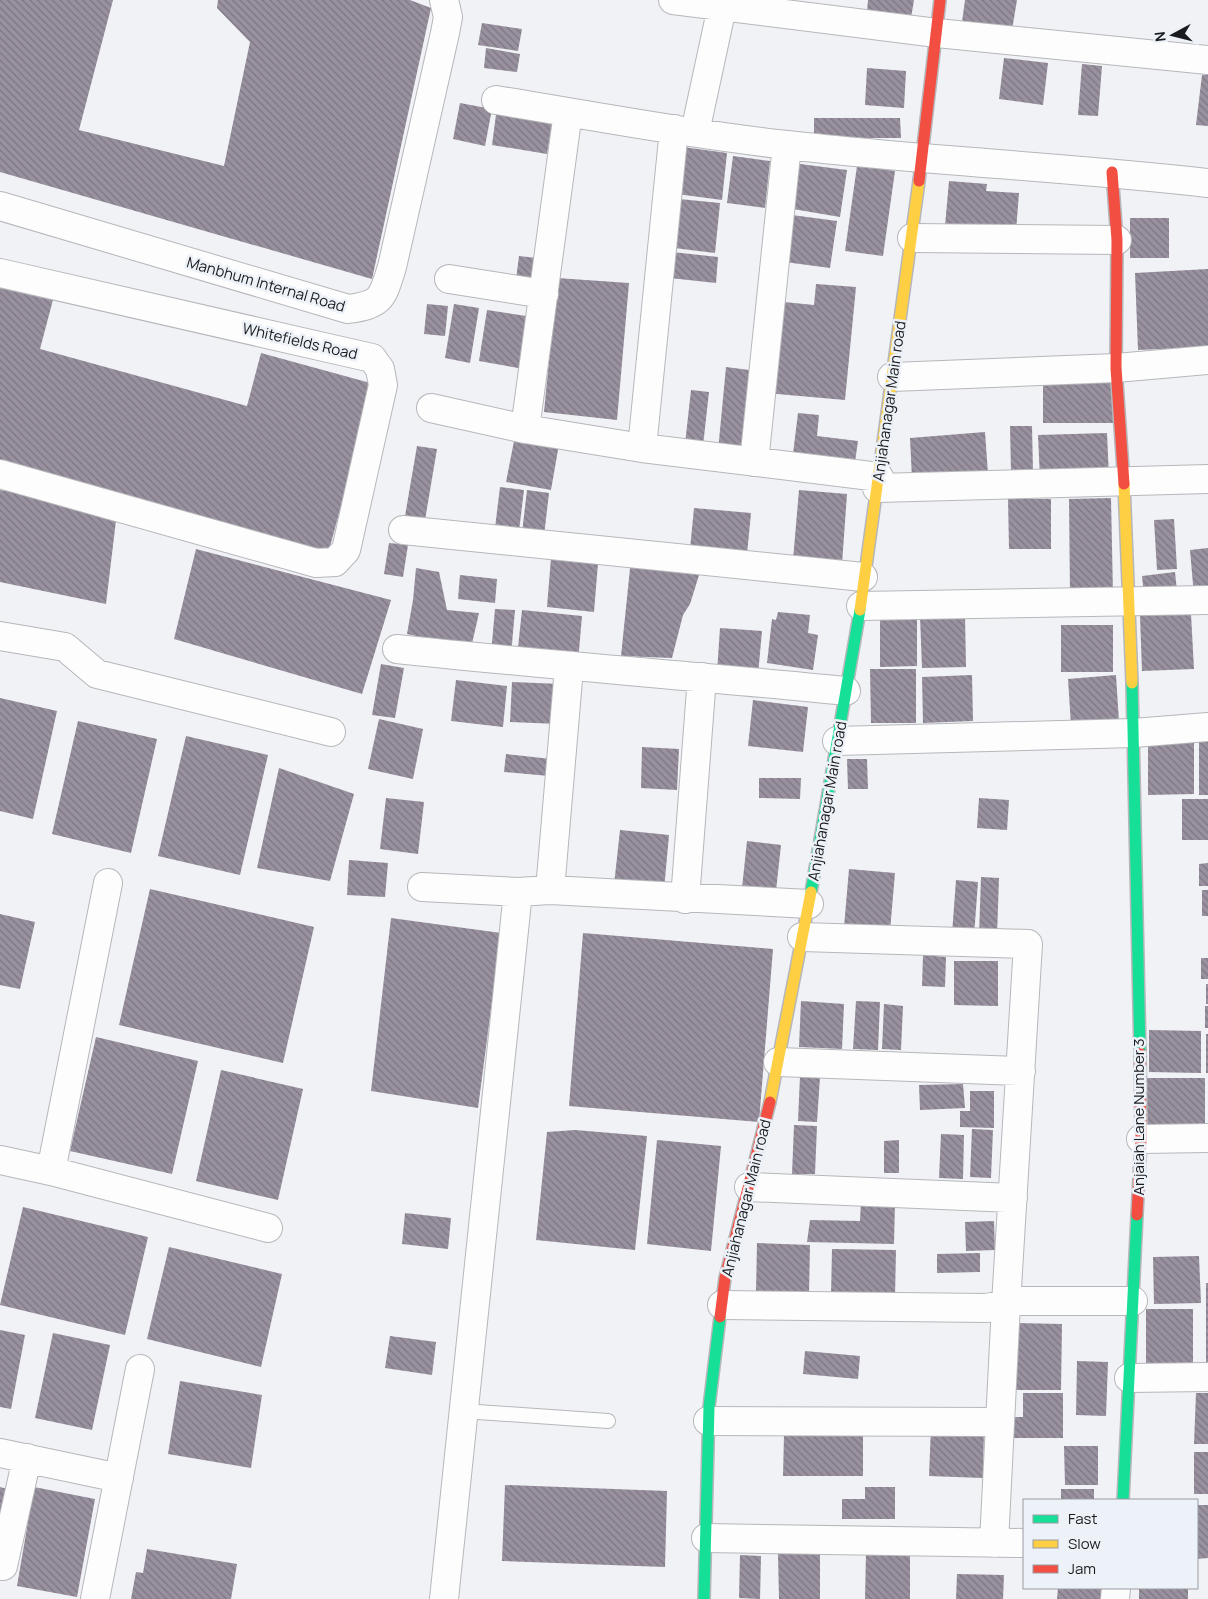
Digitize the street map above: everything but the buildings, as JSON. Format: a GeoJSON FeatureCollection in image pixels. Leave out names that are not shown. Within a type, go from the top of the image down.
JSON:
{"type":"FeatureCollection","features":[{"type":"Feature","properties":{"kind":"street","name":"Manbhum Internal Road"},"geometry":{"type":"LineString","coordinates":[[0,206],[348,309],[369,306],[382,296],[392,267],[445,33],[448,17],[444,0]]}},
{"type":"Feature","properties":{"kind":"street"},"geometry":{"type":"LineString","coordinates":[[673,0],[937,33],[1208,60]]}},
{"type":"Feature","properties":{"kind":"street","name":"Anjiahanagar Main road"},"geometry":{"type":"LineString","coordinates":[[704,1599],[708,1421],[725,1278],[766,1122],[809,904],[861,606],[863,577],[923,157],[940,0]]}},
{"type":"Feature","properties":{"kind":"street"},"geometry":{"type":"LineString","coordinates":[[642,448],[685,131],[722,7]]}},
{"type":"Feature","properties":{"kind":"street"},"geometry":{"type":"LineString","coordinates":[[496,100],[685,131],[787,145],[1112,172],[1208,183]]}},
{"type":"Feature","properties":{"kind":"street"},"geometry":{"type":"LineString","coordinates":[[525,429],[568,112]]}},
{"type":"Feature","properties":{"kind":"street"},"geometry":{"type":"LineString","coordinates":[[754,462],[787,145]]}},
{"type":"Feature","properties":{"kind":"street","name":"Anjaiah Lane Number 3"},"geometry":{"type":"LineString","coordinates":[[1112,172],[1117,240],[1116,368],[1130,601],[1134,733],[1141,1139],[1123,1499]]}},
{"type":"Feature","properties":{"kind":"street"},"geometry":{"type":"LineString","coordinates":[[912,238],[1117,240]]}},
{"type":"Feature","properties":{"kind":"street","name":"Whitefields Road"},"geometry":{"type":"LineString","coordinates":[[0,273],[372,358],[380,369],[383,385],[346,550],[334,562],[316,563],[0,474]]}},
{"type":"Feature","properties":{"kind":"street"},"geometry":{"type":"LineString","coordinates":[[449,279],[544,294]]}},
{"type":"Feature","properties":{"kind":"street"},"geometry":{"type":"LineString","coordinates":[[892,377],[1116,368],[1208,360]]}},
{"type":"Feature","properties":{"kind":"street"},"geometry":{"type":"LineString","coordinates":[[430,408],[525,429],[878,482],[1208,479]]}},
{"type":"Feature","properties":{"kind":"street"},"geometry":{"type":"LineString","coordinates":[[403,530],[863,577]]}},
{"type":"Feature","properties":{"kind":"street"},"geometry":{"type":"LineString","coordinates":[[861,606],[1208,600]]}},
{"type":"Feature","properties":{"kind":"street"},"geometry":{"type":"LineString","coordinates":[[0,636],[65,647],[97,674],[331,732]]}},
{"type":"Feature","properties":{"kind":"street"},"geometry":{"type":"LineString","coordinates":[[397,649],[569,668],[702,677],[846,692]]}},
{"type":"Feature","properties":{"kind":"street"},"geometry":{"type":"LineString","coordinates":[[550,890],[569,668]]}},
{"type":"Feature","properties":{"kind":"street"},"geometry":{"type":"LineString","coordinates":[[686,899],[702,677]]}},
{"type":"Feature","properties":{"kind":"street"},"geometry":{"type":"LineString","coordinates":[[837,741],[1134,733],[1208,727]]}},
{"type":"Feature","properties":{"kind":"street"},"geometry":{"type":"LineString","coordinates":[[51,1171],[108,883]]}},
{"type":"Feature","properties":{"kind":"street"},"geometry":{"type":"LineString","coordinates":[[422,887],[518,892],[550,890],[686,899],[809,904]]}},
{"type":"Feature","properties":{"kind":"street"},"geometry":{"type":"LineString","coordinates":[[444,1599],[518,892]]}},
{"type":"Feature","properties":{"kind":"street"},"geometry":{"type":"LineString","coordinates":[[802,937],[1028,944],[1006,1304],[994,1543]]}},
{"type":"Feature","properties":{"kind":"street"},"geometry":{"type":"LineString","coordinates":[[778,1062],[1021,1071]]}},
{"type":"Feature","properties":{"kind":"street"},"geometry":{"type":"LineString","coordinates":[[1141,1139],[1208,1138]]}},
{"type":"Feature","properties":{"kind":"street"},"geometry":{"type":"LineString","coordinates":[[0,1160],[51,1171],[268,1228]]}},
{"type":"Feature","properties":{"kind":"street"},"geometry":{"type":"LineString","coordinates":[[749,1187],[769,1190],[1013,1198]]}},
{"type":"Feature","properties":{"kind":"street"},"geometry":{"type":"LineString","coordinates":[[722,1305],[987,1308],[1017,1301],[1133,1301]]}},
{"type":"Feature","properties":{"kind":"street"},"geometry":{"type":"LineString","coordinates":[[95,1599],[140,1369]]}},
{"type":"Feature","properties":{"kind":"street"},"geometry":{"type":"LineString","coordinates":[[1130,1378],[1208,1377]]}},
{"type":"Feature","properties":{"kind":"street"},"geometry":{"type":"LineString","coordinates":[[708,1421],[1000,1422]]}},
{"type":"Feature","properties":{"kind":"street"},"geometry":{"type":"LineString","coordinates":[[3,1566],[12,1468],[119,1478]]}},
{"type":"Feature","properties":{"kind":"street"},"geometry":{"type":"LineString","coordinates":[[706,1538],[1023,1544]]}},
{"type":"Feature","properties":{"kind":"lane"},"geometry":{"type":"LineString","coordinates":[[463,1411],[608,1420]]}},
{"type":"Feature","properties":{"kind":"traffic: fast"},"geometry":{"type":"LineString","coordinates":[[811,892],[860,610]]}},
{"type":"Feature","properties":{"kind":"traffic: fast"},"geometry":{"type":"LineString","coordinates":[[1132,683],[1140,1053]]}},
{"type":"Feature","properties":{"kind":"traffic: fast"},"geometry":{"type":"LineString","coordinates":[[1123,1499],[1137,1215]]}},
{"type":"Feature","properties":{"kind":"traffic: fast"},"geometry":{"type":"LineString","coordinates":[[704,1599],[709,1407],[720,1317]]}},
{"type":"Feature","properties":{"kind":"traffic: slow"},"geometry":{"type":"LineString","coordinates":[[860,610],[919,181]]}},
{"type":"Feature","properties":{"kind":"traffic: slow"},"geometry":{"type":"LineString","coordinates":[[1124,484],[1132,683]]}},
{"type":"Feature","properties":{"kind":"traffic: slow"},"geometry":{"type":"LineString","coordinates":[[770,1102],[811,892]]}},
{"type":"Feature","properties":{"kind":"traffic: jam"},"geometry":{"type":"LineString","coordinates":[[919,181],[940,0]]}},
{"type":"Feature","properties":{"kind":"traffic: jam"},"geometry":{"type":"LineString","coordinates":[[1112,172],[1117,240],[1116,368],[1124,484]]}},
{"type":"Feature","properties":{"kind":"traffic: jam"},"geometry":{"type":"LineString","coordinates":[[1137,1215],[1141,1139],[1140,1053]]}},
{"type":"Feature","properties":{"kind":"traffic: jam"},"geometry":{"type":"LineString","coordinates":[[720,1317],[725,1278],[770,1102]]}}]}
